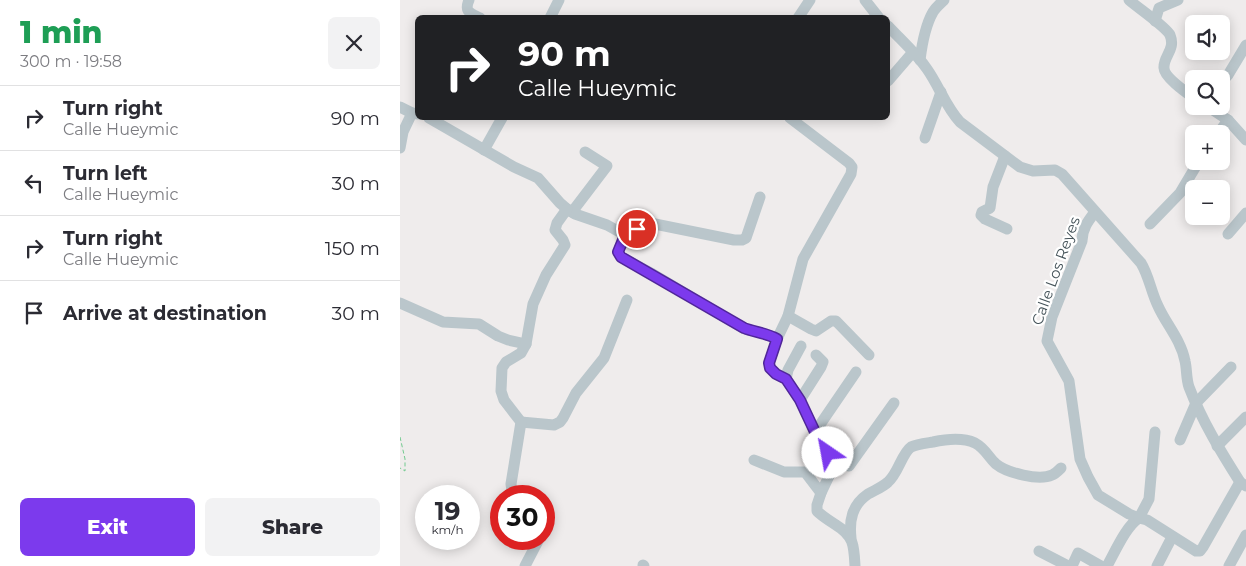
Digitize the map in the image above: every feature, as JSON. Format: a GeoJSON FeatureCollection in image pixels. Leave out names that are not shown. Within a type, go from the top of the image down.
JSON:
{"type":"FeatureCollection","features":[{"type":"Feature","properties":{"kind":"street"},"geometry":{"type":"LineString","coordinates":[[469,0],[467,10],[473,15]]}},
{"type":"Feature","properties":{"kind":"street"},"geometry":{"type":"LineString","coordinates":[[552,15],[559,0]]}},
{"type":"Feature","properties":{"kind":"street"},"geometry":{"type":"LineString","coordinates":[[800,15],[810,0]]}},
{"type":"Feature","properties":{"kind":"street"},"geometry":{"type":"LineString","coordinates":[[865,0],[878,15]]}},
{"type":"Feature","properties":{"kind":"street"},"geometry":{"type":"LineString","coordinates":[[890,78],[916,56],[922,48],[930,19],[935,9],[944,0]]}},
{"type":"Feature","properties":{"kind":"street"},"geometry":{"type":"LineString","coordinates":[[1129,0],[1169,33],[1172,45],[1163,68],[1185,93]]}},
{"type":"Feature","properties":{"kind":"street"},"geometry":{"type":"LineString","coordinates":[[1155,21],[1159,4],[1178,0]]}},
{"type":"Feature","properties":{"kind":"street"},"geometry":{"type":"LineString","coordinates":[[890,28],[927,69],[952,114],[960,122],[1020,167],[1033,171],[1055,170],[1062,174],[1141,263],[1158,306],[1174,332],[1181,349],[1185,361],[1188,385],[1196,403],[1217,446],[1243,484]]}},
{"type":"Feature","properties":{"kind":"street"},"geometry":{"type":"LineString","coordinates":[[1230,72],[1246,45]]}},
{"type":"Feature","properties":{"kind":"street"},"geometry":{"type":"LineString","coordinates":[[925,138],[941,92]]}},
{"type":"Feature","properties":{"kind":"street"},"geometry":{"type":"LineString","coordinates":[[400,107],[415,113],[404,132],[400,148]]}},
{"type":"Feature","properties":{"kind":"street"},"geometry":{"type":"LineString","coordinates":[[1220,115],[1228,120],[1246,140]]}},
{"type":"Feature","properties":{"kind":"street"},"geometry":{"type":"LineString","coordinates":[[432,120],[514,167],[538,178],[560,203],[570,211],[607,225],[625,235]]}},
{"type":"Feature","properties":{"kind":"street"},"geometry":{"type":"LineString","coordinates":[[484,150],[501,120]]}},
{"type":"Feature","properties":{"kind":"street"},"geometry":{"type":"LineString","coordinates":[[793,120],[849,163],[852,168],[851,174],[802,259],[788,316],[777,339],[769,363],[770,368],[776,374],[786,379],[800,400],[831,460],[830,474],[821,493],[817,511],[851,538]]}},
{"type":"Feature","properties":{"kind":"street"},"geometry":{"type":"LineString","coordinates":[[1224,125],[1228,120]]}},
{"type":"Feature","properties":{"kind":"street"},"geometry":{"type":"LineString","coordinates":[[511,485],[521,422],[504,400],[501,391],[502,368],[506,362],[521,353],[526,344],[533,304],[546,275],[565,245],[555,230],[557,223],[570,211],[606,166],[585,152]]}},
{"type":"Feature","properties":{"kind":"street"},"geometry":{"type":"LineString","coordinates":[[1005,156],[992,187],[990,208],[982,212],[981,215],[1007,229]]}},
{"type":"Feature","properties":{"kind":"street"},"geometry":{"type":"LineString","coordinates":[[1150,224],[1180,192],[1193,170]]}},
{"type":"Feature","properties":{"kind":"street"},"geometry":{"type":"LineString","coordinates":[[760,197],[746,238],[742,240],[650,223],[625,235],[618,252],[621,257],[744,328],[770,335],[777,339]]}},
{"type":"Feature","properties":{"kind":"street","name":"Calle Los Reyes"},"geometry":{"type":"LineString","coordinates":[[1095,212],[1086,223],[1082,241],[1052,317],[1047,341],[1069,381],[1080,459],[1098,495],[1129,514],[1147,520],[1196,551],[1200,551],[1243,484]]}},
{"type":"Feature","properties":{"kind":"street"},"geometry":{"type":"LineString","coordinates":[[1228,234],[1246,213]]}},
{"type":"Feature","properties":{"kind":"street"},"geometry":{"type":"LineString","coordinates":[[521,422],[554,425],[560,422],[576,393],[604,358],[627,300]]}},
{"type":"Feature","properties":{"kind":"street"},"geometry":{"type":"LineString","coordinates":[[400,303],[443,322],[479,324],[498,336],[526,344]]}},
{"type":"Feature","properties":{"kind":"street"},"geometry":{"type":"LineString","coordinates":[[788,316],[816,331],[831,321],[836,321],[870,355]]}},
{"type":"Feature","properties":{"kind":"street"},"geometry":{"type":"LineString","coordinates":[[786,379],[788,370],[801,346]]}},
{"type":"Feature","properties":{"kind":"street"},"geometry":{"type":"LineString","coordinates":[[800,400],[822,367],[823,362],[816,355]]}},
{"type":"Feature","properties":{"kind":"street"},"geometry":{"type":"LineString","coordinates":[[1180,440],[1196,403],[1231,367]]}},
{"type":"Feature","properties":{"kind":"street"},"geometry":{"type":"LineString","coordinates":[[815,432],[856,372]]}},
{"type":"Feature","properties":{"kind":"street"},"geometry":{"type":"LineString","coordinates":[[831,460],[849,466],[894,403]]}},
{"type":"Feature","properties":{"kind":"street"},"geometry":{"type":"LineString","coordinates":[[1217,446],[1246,417]]}},
{"type":"Feature","properties":{"kind":"street"},"geometry":{"type":"LineString","coordinates":[[1107,566],[1128,528],[1139,518],[1149,499],[1155,432]]}},
{"type":"Feature","properties":{"kind":"street"},"geometry":{"type":"LineString","coordinates":[[855,566],[850,524],[853,512],[866,495],[889,482],[899,468],[907,451],[912,446],[940,440],[957,439],[974,442],[985,450],[998,466],[1009,471],[1039,477],[1052,475],[1061,468]]}},
{"type":"Feature","properties":{"kind":"street"},"geometry":{"type":"LineString","coordinates":[[754,460],[784,472],[805,472],[821,493]]}},
{"type":"Feature","properties":{"kind":"street"},"geometry":{"type":"LineString","coordinates":[[1229,566],[1246,535]]}},
{"type":"Feature","properties":{"kind":"street"},"geometry":{"type":"LineString","coordinates":[[1157,566],[1172,536]]}},
{"type":"Feature","properties":{"kind":"street"},"geometry":{"type":"LineString","coordinates":[[525,566],[533,550]]}},
{"type":"Feature","properties":{"kind":"street"},"geometry":{"type":"LineString","coordinates":[[1039,551],[1068,566]]}},
{"type":"Feature","properties":{"kind":"street"},"geometry":{"type":"LineString","coordinates":[[1072,566],[1078,553],[1101,566]]}},
{"type":"Feature","properties":{"kind":"path"},"geometry":{"type":"LineString","coordinates":[[400,437],[405,459],[405,471],[400,468]]}},
{"type":"Feature","properties":{"kind":"route"},"geometry":{"type":"LineString","coordinates":[[637,229],[625,235],[618,252],[621,257],[744,328],[770,335],[777,339],[769,363],[770,368],[776,374],[786,379],[800,400],[815,432],[828,453]]}}]}
